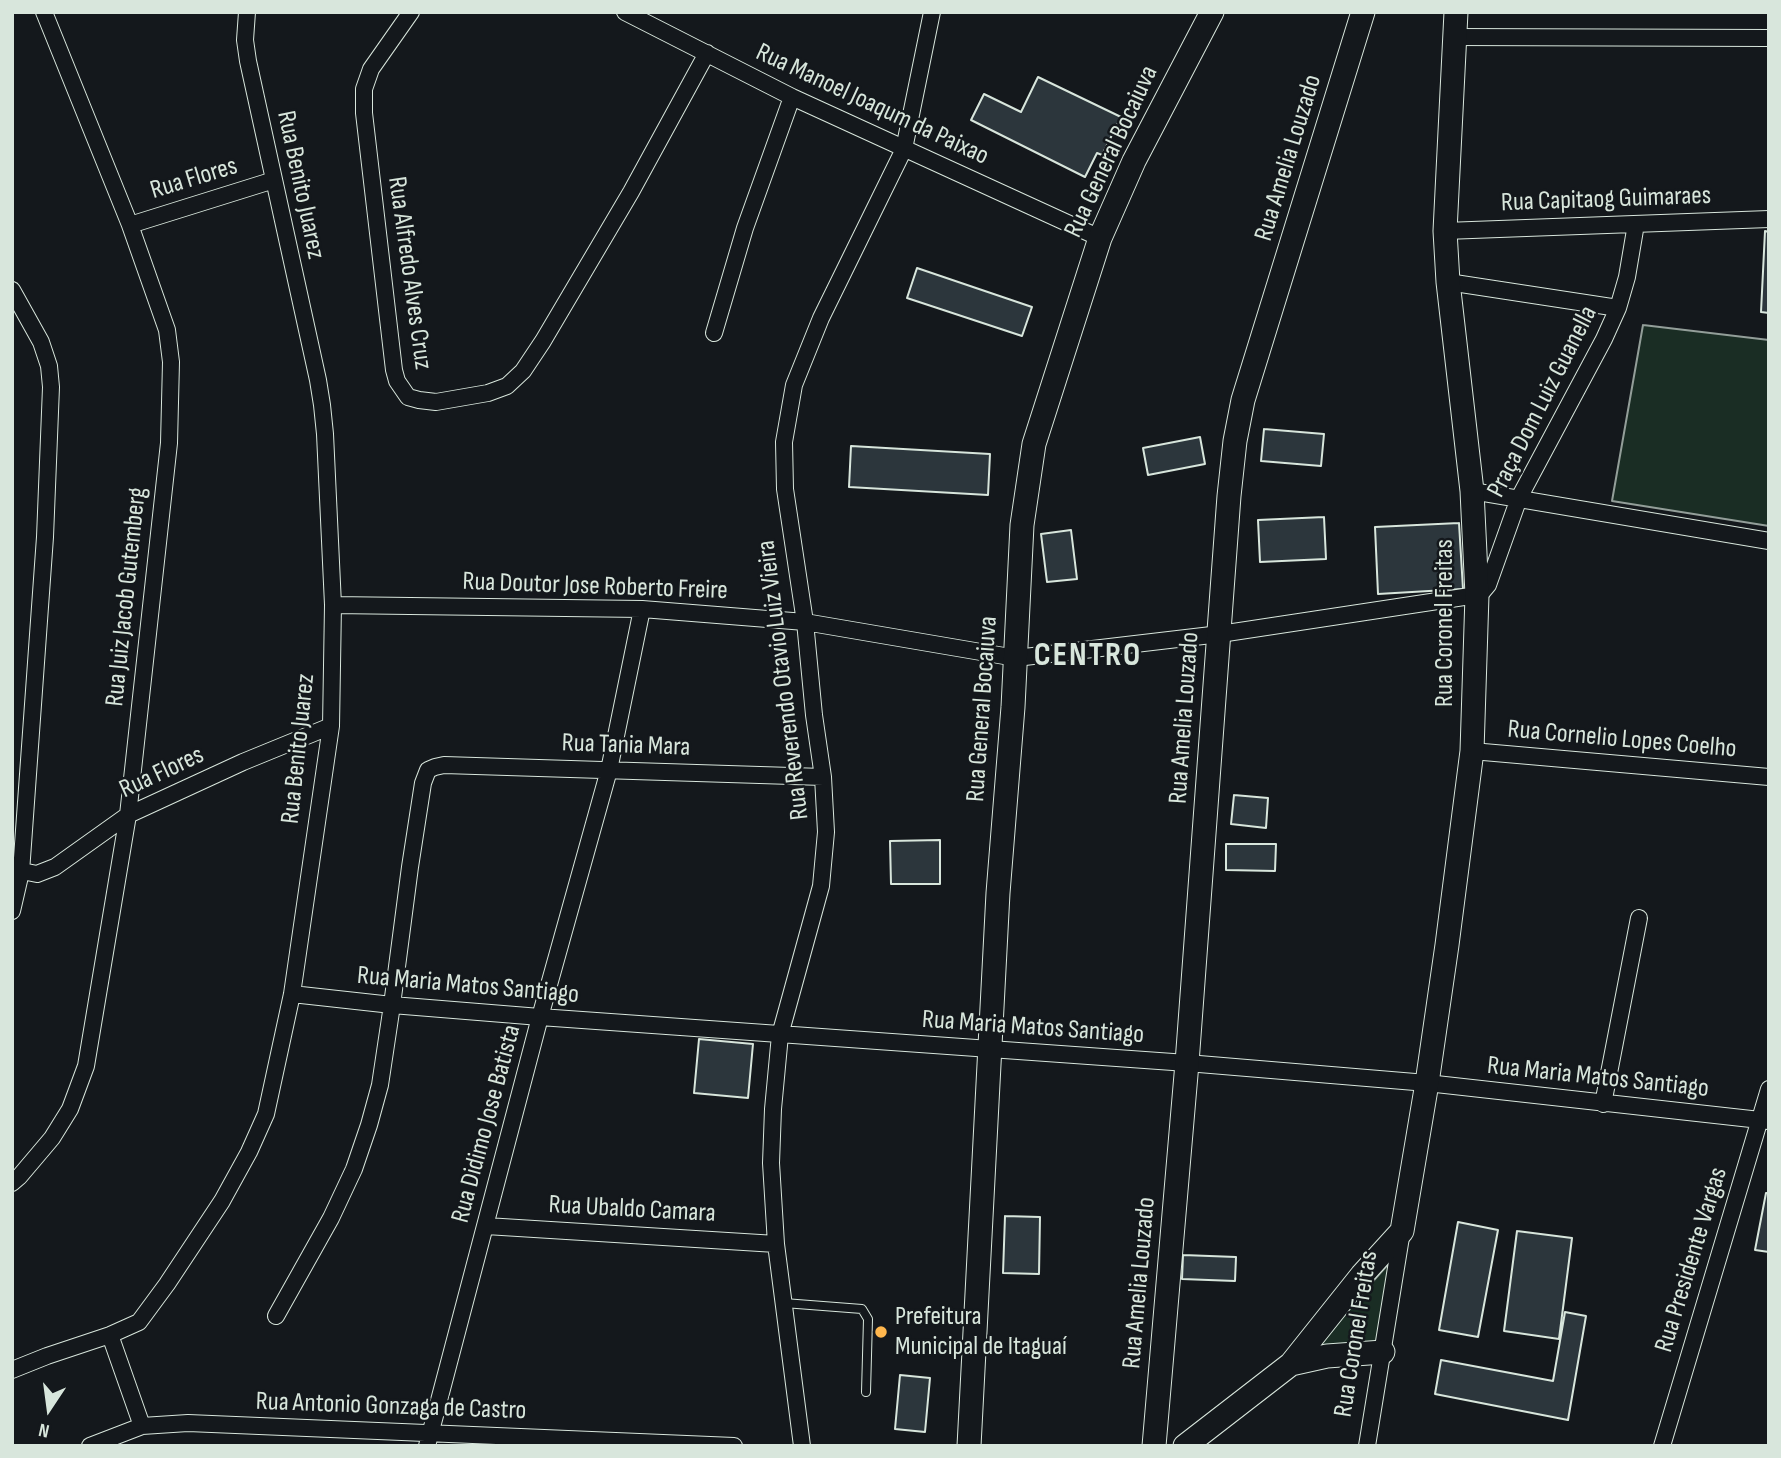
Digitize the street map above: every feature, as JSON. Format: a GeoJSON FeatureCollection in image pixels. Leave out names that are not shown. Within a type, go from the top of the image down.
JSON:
{"type":"FeatureCollection","features":[{"type":"Feature","properties":{"kind":"main road","name":"Rua Amelia Louzado"},"geometry":{"type":"LineString","coordinates":[[1154,1446],[1187,1063],[1235,441],[1243,400],[1363,12]]}},
{"type":"Feature","properties":{"kind":"main road","name":"Rua Coronel Freitas"},"geometry":{"type":"LineString","coordinates":[[1185,1446],[1291,1364],[1362,1275],[1402,1231],[1427,1083],[1472,751],[1477,595],[1472,491],[1448,282],[1445,230],[1456,12]]}},
{"type":"Feature","properties":{"kind":"main road","name":"Rua General Bocaiuva"},"geometry":{"type":"LineString","coordinates":[[969,1446],[998,893],[1016,659],[1023,524],[1034,444],[1100,238],[1134,161],[1207,14]]}},
{"type":"Feature","properties":{"kind":"main road"},"geometry":{"type":"LineString","coordinates":[[1291,1364],[1328,1356],[1383,1352]]}},
{"type":"Feature","properties":{"kind":"street","name":"Rua Juiz Jacob Gutemberg"},"geometry":{"type":"LineString","coordinates":[[12,1183],[52,1139],[71,1109],[86,1066],[128,815],[169,443],[171,362],[167,330],[130,225],[44,12]]}},
{"type":"Feature","properties":{"kind":"street","name":"Rua Benito Juarez"},"geometry":{"type":"LineString","coordinates":[[12,1370],[139,1322],[222,1201],[249,1152],[266,1114],[292,994],[331,726],[333,605],[322,405],[248,61],[245,40],[247,12]]}},
{"type":"Feature","properties":{"kind":"street","name":"Rua Alfredo Alves Cruz"},"geometry":{"type":"LineString","coordinates":[[411,12],[371,69],[364,89],[364,113],[394,370],[397,381],[408,397],[419,400],[436,401],[488,393],[507,386],[523,370],[624,204],[707,53]]}},
{"type":"Feature","properties":{"kind":"street","name":"Rua Manoel Joaqum da Paixao"},"geometry":{"type":"LineString","coordinates":[[625,12],[792,97],[1100,238]]}},
{"type":"Feature","properties":{"kind":"street","name":"Rua Reverendo Otavio Luiz Vieira"},"geometry":{"type":"LineString","coordinates":[[802,1446],[776,1244],[771,1163],[773,1109],[780,1035],[821,886],[826,832],[823,777],[785,489],[784,442],[794,385],[821,318],[904,149],[932,12]]}},
{"type":"Feature","properties":{"kind":"street"},"geometry":{"type":"LineString","coordinates":[[1455,37],[1769,38]]}},
{"type":"Feature","properties":{"kind":"street"},"geometry":{"type":"LineString","coordinates":[[714,333],[745,228],[792,97]]}},
{"type":"Feature","properties":{"kind":"street","name":"Rua Flores"},"geometry":{"type":"LineString","coordinates":[[130,225],[274,180]]}},
{"type":"Feature","properties":{"kind":"street","name":"Rua Capitaog Guimaraes"},"geometry":{"type":"LineString","coordinates":[[1445,230],[1769,219]]}},
{"type":"Feature","properties":{"kind":"street","name":"Praça Dom Luiz Guanella"},"geometry":{"type":"LineString","coordinates":[[1477,595],[1488,585],[1518,498],[1618,308],[1627,277],[1636,224]]}},
{"type":"Feature","properties":{"kind":"street"},"geometry":{"type":"LineString","coordinates":[[1448,282],[1618,308]]}},
{"type":"Feature","properties":{"kind":"street"},"geometry":{"type":"LineString","coordinates":[[12,290],[41,342],[49,366],[51,387],[45,537],[12,911]]}},
{"type":"Feature","properties":{"kind":"street"},"geometry":{"type":"LineString","coordinates":[[1472,491],[1769,541]]}},
{"type":"Feature","properties":{"kind":"street","name":"Rua Doutor Jose Roberto Freire"},"geometry":{"type":"LineString","coordinates":[[333,605],[642,610],[804,622],[1016,659],[1220,634],[1477,595]]}},
{"type":"Feature","properties":{"kind":"street","name":"Rua Didimo Jose Batista"},"geometry":{"type":"LineString","coordinates":[[429,1439],[540,1017],[609,770],[642,610]]}},
{"type":"Feature","properties":{"kind":"street","name":"Rua Flores"},"geometry":{"type":"LineString","coordinates":[[17,871],[37,874],[55,867],[128,815],[243,762],[331,726]]}},
{"type":"Feature","properties":{"kind":"street","name":"Rua Cornelio Lopes Coelho"},"geometry":{"type":"LineString","coordinates":[[1472,751],[1769,777]]}},
{"type":"Feature","properties":{"kind":"street","name":"Rua Tania Mara"},"geometry":{"type":"LineString","coordinates":[[392,1005],[410,867],[423,783],[428,770],[444,765],[823,777]]}},
{"type":"Feature","properties":{"kind":"street"},"geometry":{"type":"LineString","coordinates":[[1603,1104],[1639,918]]}},
{"type":"Feature","properties":{"kind":"street","name":"Rua Maria Matos Santiago"},"geometry":{"type":"LineString","coordinates":[[292,994],[540,1017],[1187,1063],[1427,1083],[1764,1120]]}},
{"type":"Feature","properties":{"kind":"street"},"geometry":{"type":"LineString","coordinates":[[276,1316],[331,1217],[354,1169],[380,1085],[392,1005]]}},
{"type":"Feature","properties":{"kind":"street","name":"Rua Presidente Vargas"},"geometry":{"type":"LineString","coordinates":[[1662,1446],[1764,1120],[1769,1089]]}},
{"type":"Feature","properties":{"kind":"street","name":"Rua Ubaldo Camara"},"geometry":{"type":"LineString","coordinates":[[486,1226],[776,1244]]}},
{"type":"Feature","properties":{"kind":"street","name":"Rua Coronel Freitas"},"geometry":{"type":"LineString","coordinates":[[1367,1446],[1402,1231]]}},
{"type":"Feature","properties":{"kind":"street"},"geometry":{"type":"LineString","coordinates":[[110,1335],[142,1426]]}},
{"type":"Feature","properties":{"kind":"street","name":"Rua Antonio Gonzaga de Castro"},"geometry":{"type":"LineString","coordinates":[[90,1446],[142,1426],[188,1423],[429,1439],[734,1446]]}},
{"type":"Feature","properties":{"kind":"lane"},"geometry":{"type":"LineString","coordinates":[[784,1303],[862,1309],[868,1318],[866,1392]]}},
{"type":"Feature","properties":{"kind":"green space"},"geometry":{"type":"Polygon","coordinates":[[[1643,325],[1769,340],[1769,526],[1612,501],[1643,325]]]}},
{"type":"Feature","properties":{"kind":"green space"},"geometry":{"type":"Polygon","coordinates":[[[1391,1261],[1378,1342],[1311,1351],[1391,1261]]]}},
{"type":"Feature","properties":{"kind":"building"},"geometry":{"type":"Polygon","coordinates":[[[1038,77],[1121,117],[1102,155],[1097,153],[1085,177],[971,120],[984,94],[1021,112],[1038,77]]]}},
{"type":"Feature","properties":{"kind":"building"},"geometry":{"type":"Polygon","coordinates":[[[1765,231],[1769,232],[1769,313],[1761,312],[1765,231]]]}},
{"type":"Feature","properties":{"kind":"building"},"geometry":{"type":"Polygon","coordinates":[[[917,268],[1032,307],[1022,336],[907,298],[917,268]]]}},
{"type":"Feature","properties":{"kind":"building"},"geometry":{"type":"Polygon","coordinates":[[[1264,429],[1324,434],[1321,466],[1261,461],[1264,429]]]}},
{"type":"Feature","properties":{"kind":"building"},"geometry":{"type":"Polygon","coordinates":[[[1200,437],[1205,464],[1148,475],[1143,448],[1200,437]]]}},
{"type":"Feature","properties":{"kind":"building"},"geometry":{"type":"Polygon","coordinates":[[[851,446],[990,454],[988,495],[849,487],[851,446]]]}},
{"type":"Feature","properties":{"kind":"building"},"geometry":{"type":"Polygon","coordinates":[[[1324,517],[1326,559],[1260,562],[1258,520],[1324,517]]]}},
{"type":"Feature","properties":{"kind":"building"},"geometry":{"type":"Polygon","coordinates":[[[1459,523],[1463,589],[1378,594],[1375,527],[1459,523]]]}},
{"type":"Feature","properties":{"kind":"building"},"geometry":{"type":"Polygon","coordinates":[[[1071,530],[1077,579],[1047,582],[1041,534],[1071,530]]]}},
{"type":"Feature","properties":{"kind":"building"},"geometry":{"type":"Polygon","coordinates":[[[1234,795],[1268,798],[1266,828],[1231,824],[1234,795]]]}},
{"type":"Feature","properties":{"kind":"building"},"geometry":{"type":"Polygon","coordinates":[[[940,840],[940,884],[891,884],[890,841],[940,840]]]}},
{"type":"Feature","properties":{"kind":"building"},"geometry":{"type":"Polygon","coordinates":[[[1226,844],[1276,844],[1275,871],[1226,870],[1226,844]]]}},
{"type":"Feature","properties":{"kind":"building"},"geometry":{"type":"Polygon","coordinates":[[[699,1039],[753,1044],[748,1098],[694,1093],[699,1039]]]}},
{"type":"Feature","properties":{"kind":"building"},"geometry":{"type":"Polygon","coordinates":[[[1766,1193],[1769,1193],[1769,1252],[1755,1250],[1766,1193]]]}},
{"type":"Feature","properties":{"kind":"building"},"geometry":{"type":"Polygon","coordinates":[[[1005,1216],[1040,1217],[1039,1274],[1003,1273],[1005,1216]]]}},
{"type":"Feature","properties":{"kind":"building"},"geometry":{"type":"Polygon","coordinates":[[[1458,1222],[1498,1230],[1478,1337],[1439,1330],[1458,1222]]]}},
{"type":"Feature","properties":{"kind":"building"},"geometry":{"type":"Polygon","coordinates":[[[1517,1231],[1572,1238],[1559,1339],[1504,1331],[1517,1231]]]}},
{"type":"Feature","properties":{"kind":"building"},"geometry":{"type":"Polygon","coordinates":[[[1183,1255],[1236,1257],[1235,1281],[1182,1279],[1183,1255]]]}},
{"type":"Feature","properties":{"kind":"building"},"geometry":{"type":"Polygon","coordinates":[[[1565,1312],[1586,1316],[1568,1420],[1435,1394],[1441,1360],[1553,1381],[1565,1312]]]}},
{"type":"Feature","properties":{"kind":"building"},"geometry":{"type":"Polygon","coordinates":[[[900,1375],[930,1378],[925,1432],[895,1429],[900,1375]]]}},
{"type":"Feature","properties":{"kind":"place","name":"Prefeitura Municipal de Itaguaí"},"geometry":{"type":"Point","coordinates":[881,1332]}},
{"type":"Feature","properties":{"kind":"district","name":"CENTRO"},"geometry":{"type":"Point","coordinates":[1088,657]}}]}
